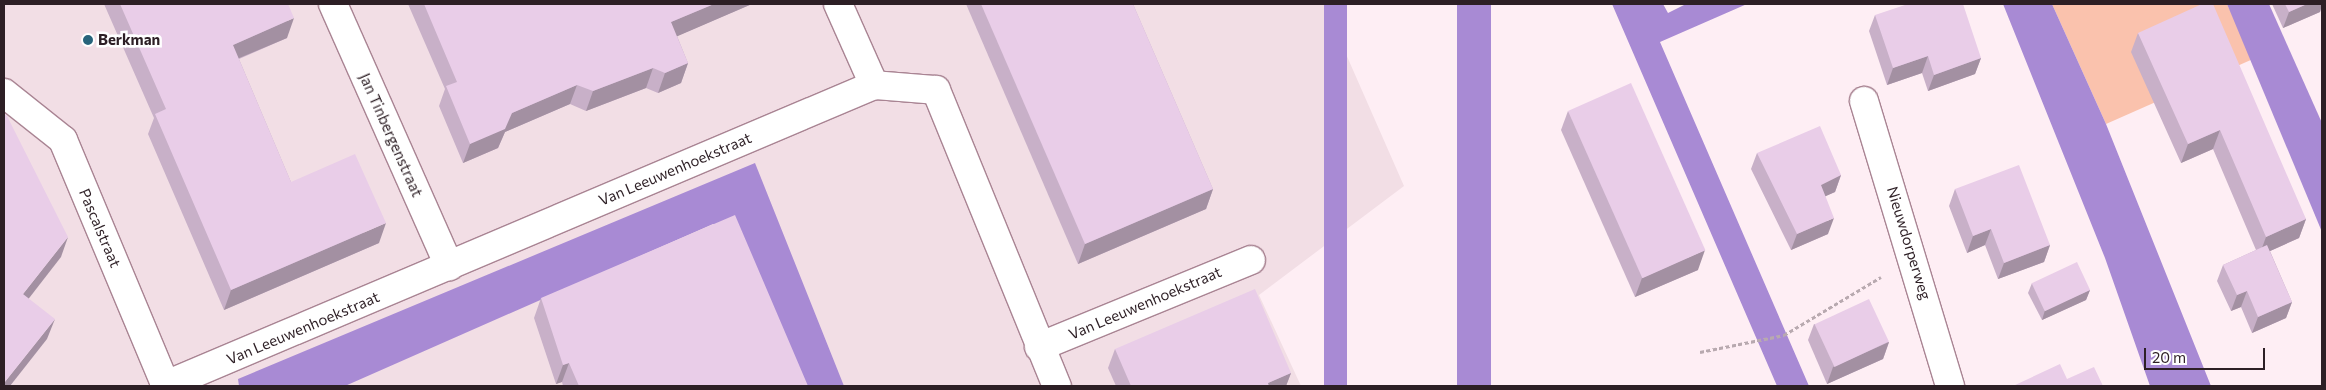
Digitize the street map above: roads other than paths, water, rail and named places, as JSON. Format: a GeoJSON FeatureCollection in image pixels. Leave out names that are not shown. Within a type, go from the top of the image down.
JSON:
{"type":"FeatureCollection","features":[{"type":"Feature","properties":{"kind":"street","name":"Jan Tinbergenstraat"},"geometry":{"type":"LineString","coordinates":[[333,4],[449,266]]}},
{"type":"Feature","properties":{"kind":"street"},"geometry":{"type":"LineString","coordinates":[[838,4],[874,85]]}},
{"type":"Feature","properties":{"kind":"street","name":"Van Leeuwenhoekstraat"},"geometry":{"type":"LineString","coordinates":[[165,386],[874,85],[936,90],[1056,386]]}},
{"type":"Feature","properties":{"kind":"street","name":"Pascalstraat"},"geometry":{"type":"LineString","coordinates":[[4,93],[63,140],[165,386]]}},
{"type":"Feature","properties":{"kind":"street","name":"Nieuwdorperweg"},"geometry":{"type":"LineString","coordinates":[[1864,101],[1914,258],[1950,386]]}},
{"type":"Feature","properties":{"kind":"street","name":"Van Leeuwenhoekstraat"},"geometry":{"type":"LineString","coordinates":[[1039,347],[1251,260]]}},
{"type":"Feature","properties":{"kind":"place","name":"Berkman"},"geometry":{"type":"Point","coordinates":[88,40]}}]}
